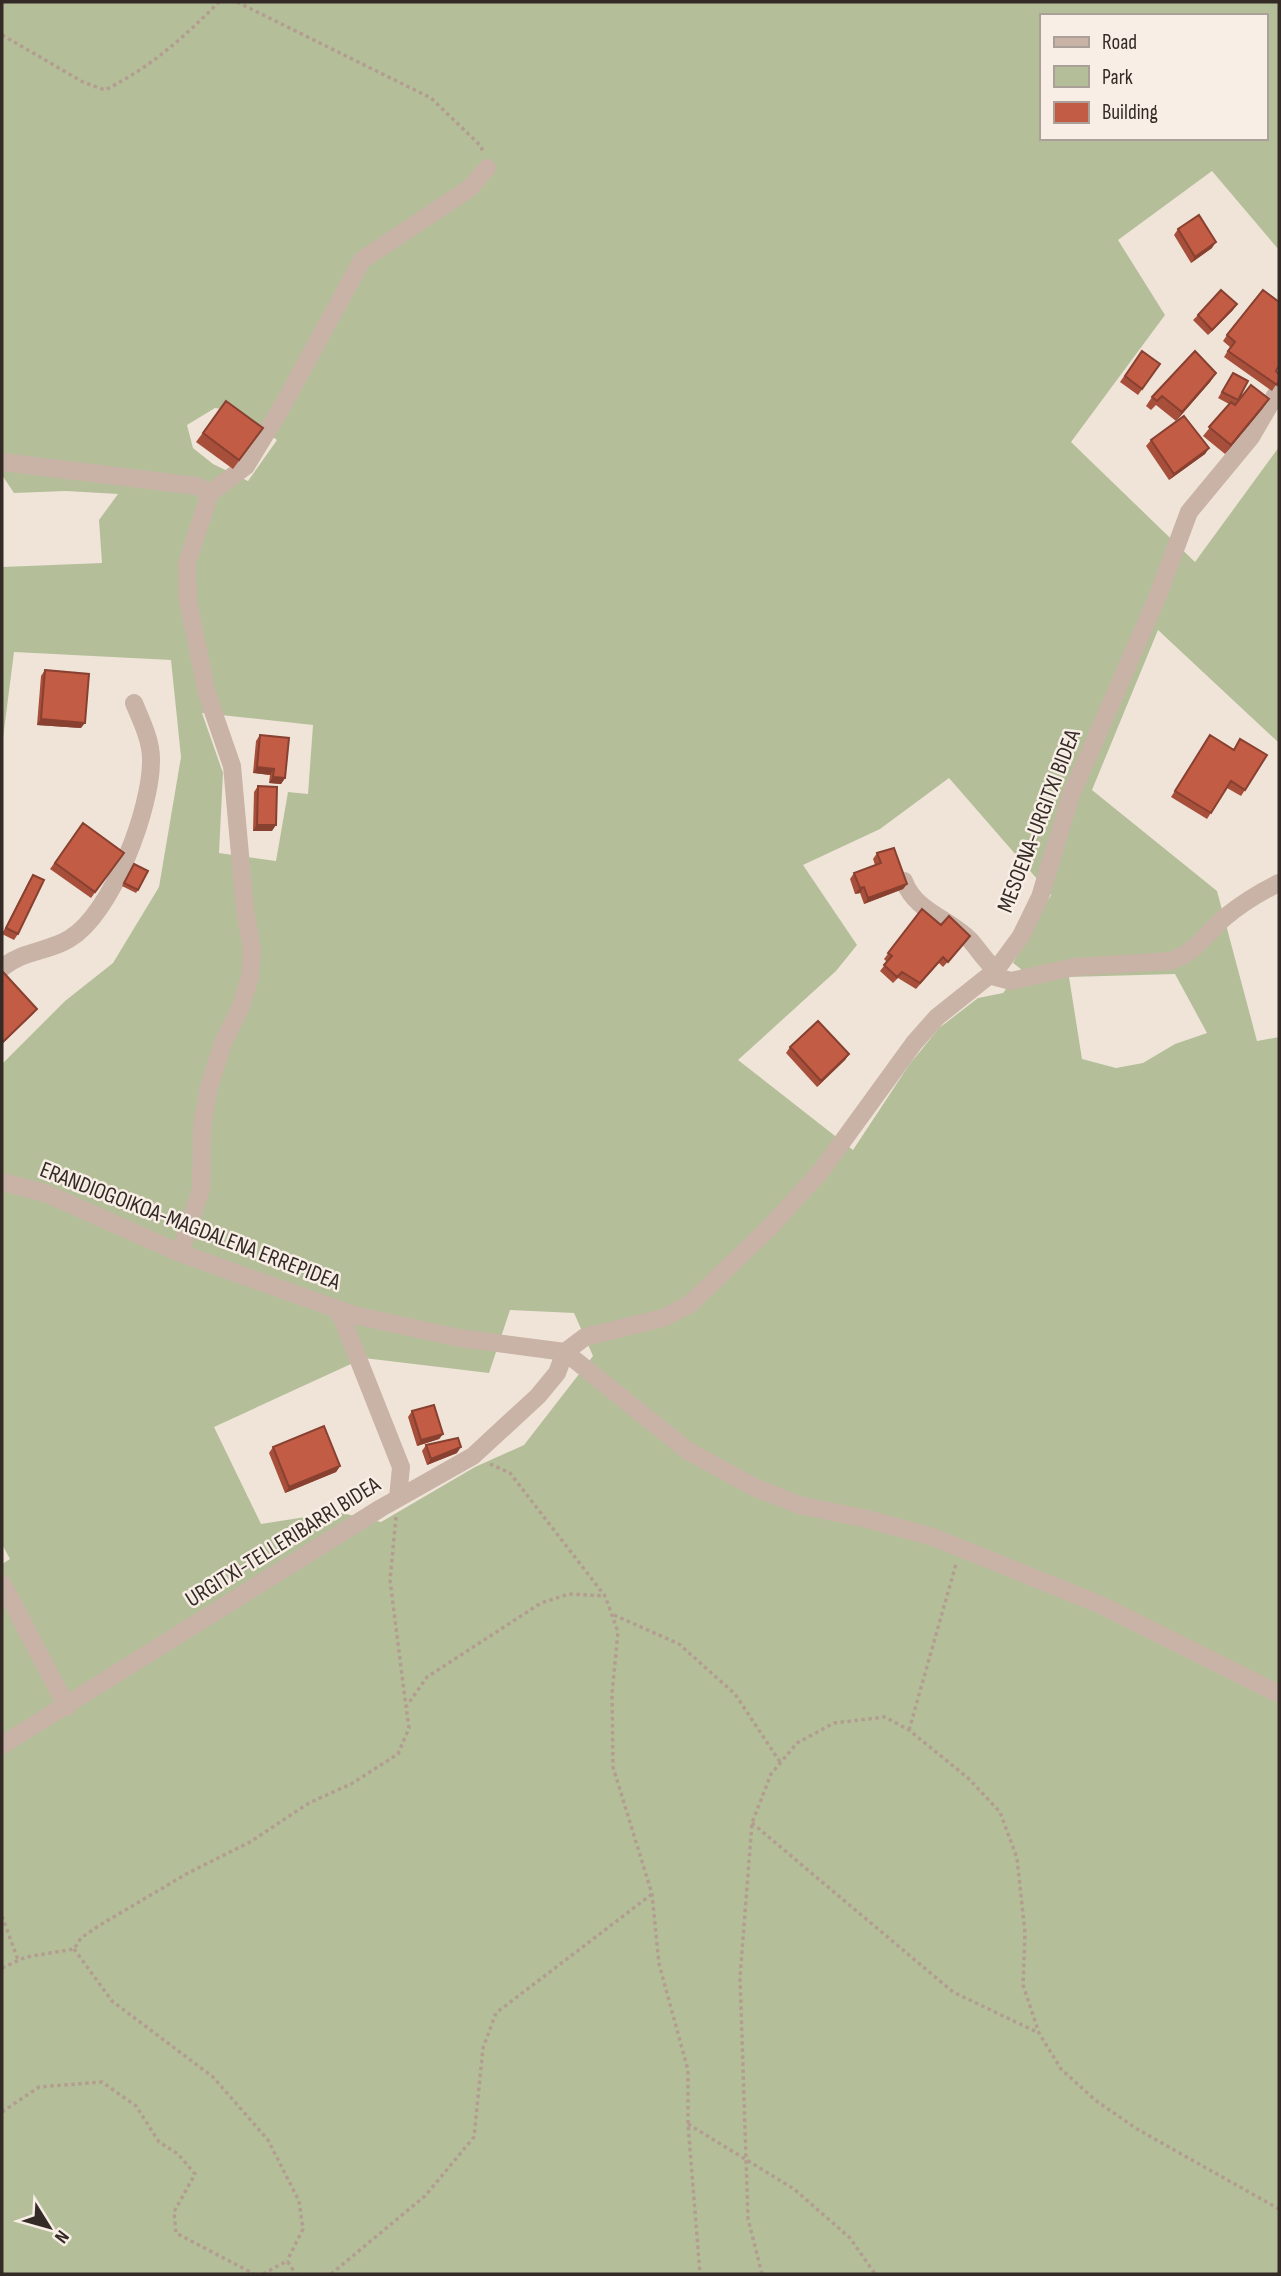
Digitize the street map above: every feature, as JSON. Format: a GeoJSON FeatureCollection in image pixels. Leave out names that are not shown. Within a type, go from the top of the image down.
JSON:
{"type":"FeatureCollection","features":[{"type":"Feature","properties":{"kind":"street"},"geometry":{"type":"LineString","coordinates":[[180,1253],[201,1189],[202,1127],[209,1087],[223,1043],[250,977],[252,949],[245,910],[232,766],[207,694],[188,601],[187,563],[211,493],[246,466],[283,405],[362,260],[470,188],[487,169]]}},
{"type":"Feature","properties":{"kind":"street","name":"MESOENA-URGITXI BIDEA"},"geometry":{"type":"LineString","coordinates":[[565,1352],[585,1337],[663,1318],[690,1304],[770,1227],[821,1171],[914,1043],[937,1017],[954,1001],[994,973],[1021,936],[1040,897],[1071,795],[1157,597],[1189,512],[1251,437],[1279,389]]}},
{"type":"Feature","properties":{"kind":"street"},"geometry":{"type":"LineString","coordinates":[[2,462],[197,486],[211,493]]}},
{"type":"Feature","properties":{"kind":"street"},"geometry":{"type":"LineString","coordinates":[[2,968],[35,949],[68,940],[86,926],[111,890],[128,854],[143,809],[151,759],[134,703]]}},
{"type":"Feature","properties":{"kind":"street"},"geometry":{"type":"LineString","coordinates":[[904,881],[915,901],[944,918],[971,942],[994,973],[1011,981],[1074,967],[1170,961],[1183,957],[1197,948],[1240,906],[1279,883]]}},
{"type":"Feature","properties":{"kind":"street","name":"ERANDIOGOIKOA-MAGDALENA ERREPIDEA"},"geometry":{"type":"LineString","coordinates":[[2,1182],[45,1193],[180,1253],[334,1308],[459,1339],[565,1352]]}},
{"type":"Feature","properties":{"kind":"street"},"geometry":{"type":"LineString","coordinates":[[334,1308],[342,1318],[401,1467],[398,1498]]}},
{"type":"Feature","properties":{"kind":"street"},"geometry":{"type":"LineString","coordinates":[[565,1352],[688,1451],[754,1487],[799,1505],[867,1519],[961,1548],[1101,1605],[1279,1694]]}},
{"type":"Feature","properties":{"kind":"street","name":"URGITXI-TELLERIBARRI BIDEA"},"geometry":{"type":"LineString","coordinates":[[2,1745],[67,1707],[398,1498],[473,1456],[538,1396],[557,1373],[565,1352]]}},
{"type":"Feature","properties":{"kind":"street"},"geometry":{"type":"LineString","coordinates":[[2,1583],[67,1707]]}},
{"type":"Feature","properties":{"kind":"path"},"geometry":{"type":"LineString","coordinates":[[2,35],[83,82],[105,90],[138,73],[172,48],[219,2]]}},
{"type":"Feature","properties":{"kind":"path"},"geometry":{"type":"LineString","coordinates":[[237,2],[431,98],[481,146],[487,169]]}},
{"type":"Feature","properties":{"kind":"path"},"geometry":{"type":"LineString","coordinates":[[473,1456],[510,1473],[605,1596],[614,1615],[618,1632],[612,1694],[613,1767],[652,1894],[659,1964],[688,2070],[688,2124],[700,2274]]}},
{"type":"Feature","properties":{"kind":"path"},"geometry":{"type":"LineString","coordinates":[[2,1968],[18,1960],[74,1949],[81,1938],[100,1925],[188,1873],[250,1842],[309,1804],[351,1784],[398,1754],[409,1728],[401,1655],[393,1622],[390,1580],[398,1498]]}},
{"type":"Feature","properties":{"kind":"path"},"geometry":{"type":"LineString","coordinates":[[909,1730],[961,1548]]}},
{"type":"Feature","properties":{"kind":"path"},"geometry":{"type":"LineString","coordinates":[[407,1707],[427,1677],[541,1603],[569,1594],[605,1596]]}},
{"type":"Feature","properties":{"kind":"path"},"geometry":{"type":"LineString","coordinates":[[614,1615],[679,1644],[735,1694],[781,1763]]}},
{"type":"Feature","properties":{"kind":"path"},"geometry":{"type":"LineString","coordinates":[[762,2274],[748,2218],[740,1977],[752,1823],[771,1774],[797,1744],[834,1723],[885,1717],[909,1730],[968,1778],[1000,1812],[1017,1858],[1025,1933],[1023,1985],[1039,2033],[1061,2069],[1095,2100],[1137,2129],[1279,2209]]}},
{"type":"Feature","properties":{"kind":"path"},"geometry":{"type":"LineString","coordinates":[[752,1823],[953,1992],[1039,2033]]}},
{"type":"Feature","properties":{"kind":"path"},"geometry":{"type":"LineString","coordinates":[[331,2274],[425,2196],[474,2137],[483,2049],[496,2012],[652,1894]]}},
{"type":"Feature","properties":{"kind":"path"},"geometry":{"type":"LineString","coordinates":[[2,1916],[18,1960]]}},
{"type":"Feature","properties":{"kind":"path"},"geometry":{"type":"LineString","coordinates":[[74,1949],[112,2001],[212,2077],[268,2140],[299,2202],[303,2229],[287,2261],[263,2274]]}},
{"type":"Feature","properties":{"kind":"path"},"geometry":{"type":"LineString","coordinates":[[2,2112],[39,2087],[102,2082],[136,2106],[159,2142],[178,2154],[195,2174],[174,2212],[176,2233],[254,2274]]}},
{"type":"Feature","properties":{"kind":"path"},"geometry":{"type":"LineString","coordinates":[[688,2124],[794,2189],[850,2238],[874,2274]]}},
{"type":"Feature","properties":{"kind":"path"},"geometry":{"type":"LineString","coordinates":[[287,2261],[296,2274]]}},
{"type":"Feature","properties":{"kind":"green space"},"geometry":{"type":"Polygon","coordinates":[[[2,2],[1279,2],[1279,250],[1212,171],[1118,240],[1165,315],[1071,442],[1195,562],[1279,447],[1279,743],[1158,630],[1092,790],[1217,891],[1257,1041],[1279,1037],[1279,2274],[2,2274],[2,1564],[10,1559],[2,1544],[2,1064],[65,1001],[113,963],[159,887],[181,757],[171,660],[14,652],[2,746],[2,567],[102,563],[99,520],[118,494],[66,491],[14,493],[2,475],[2,2]],[[215,408],[187,425],[193,448],[213,464],[248,481],[277,440],[234,411],[215,408]],[[202,713],[223,773],[219,853],[276,861],[288,792],[308,794],[313,725],[202,713]],[[949,778],[880,829],[803,865],[857,945],[836,971],[738,1060],[853,1150],[909,1065],[939,1028],[978,998],[1003,993],[1021,969],[1013,963],[1051,895],[949,778]],[[1175,974],[1069,977],[1082,1059],[1116,1068],[1143,1063],[1175,1044],[1207,1033],[1175,974]],[[510,1310],[489,1373],[364,1358],[214,1427],[261,1524],[337,1512],[381,1522],[475,1467],[524,1445],[593,1356],[574,1313],[510,1310]]]}},
{"type":"Feature","properties":{"kind":"building"},"geometry":{"type":"Polygon","coordinates":[[[1199,215],[1216,242],[1195,257],[1178,229],[1199,215]]]}},
{"type":"Feature","properties":{"kind":"building"},"geometry":{"type":"Polygon","coordinates":[[[1221,290],[1237,304],[1212,330],[1198,315],[1221,290]]]}},
{"type":"Feature","properties":{"kind":"building"},"geometry":{"type":"Polygon","coordinates":[[[1263,290],[1279,302],[1277,385],[1228,351],[1235,342],[1227,335],[1263,290]]]}},
{"type":"Feature","properties":{"kind":"building"},"geometry":{"type":"Polygon","coordinates":[[[1142,351],[1160,364],[1142,389],[1125,376],[1142,351]]]}},
{"type":"Feature","properties":{"kind":"building"},"geometry":{"type":"Polygon","coordinates":[[[1195,351],[1216,373],[1182,412],[1162,396],[1157,401],[1152,397],[1195,351]]]}},
{"type":"Feature","properties":{"kind":"building"},"geometry":{"type":"Polygon","coordinates":[[[1233,373],[1248,381],[1238,400],[1222,392],[1233,373]]]}},
{"type":"Feature","properties":{"kind":"building"},"geometry":{"type":"Polygon","coordinates":[[[1251,385],[1269,399],[1231,445],[1209,427],[1231,402],[1235,405],[1251,385]]]}},
{"type":"Feature","properties":{"kind":"building"},"geometry":{"type":"Polygon","coordinates":[[[226,401],[263,428],[239,460],[203,433],[226,401]]]}},
{"type":"Feature","properties":{"kind":"building"},"geometry":{"type":"Polygon","coordinates":[[[1184,416],[1209,448],[1174,474],[1151,440],[1184,416]]]}},
{"type":"Feature","properties":{"kind":"building"},"geometry":{"type":"Polygon","coordinates":[[[45,670],[89,674],[85,723],[41,719],[45,670]]]}},
{"type":"Feature","properties":{"kind":"building"},"geometry":{"type":"Polygon","coordinates":[[[260,735],[289,738],[285,778],[273,777],[274,769],[257,767],[260,735]]]}},
{"type":"Feature","properties":{"kind":"building"},"geometry":{"type":"Polygon","coordinates":[[[1210,735],[1234,750],[1240,739],[1267,755],[1245,790],[1231,781],[1211,813],[1175,791],[1210,735]]]}},
{"type":"Feature","properties":{"kind":"building"},"geometry":{"type":"Polygon","coordinates":[[[258,786],[277,787],[276,825],[257,825],[258,786]]]}},
{"type":"Feature","properties":{"kind":"building"},"geometry":{"type":"Polygon","coordinates":[[[83,823],[124,853],[95,892],[55,863],[83,823]]]}},
{"type":"Feature","properties":{"kind":"building"},"geometry":{"type":"Polygon","coordinates":[[[894,848],[907,884],[868,898],[854,873],[881,863],[877,853],[894,848]]]}},
{"type":"Feature","properties":{"kind":"building"},"geometry":{"type":"Polygon","coordinates":[[[134,864],[148,871],[138,890],[124,883],[134,864]]]}},
{"type":"Feature","properties":{"kind":"building"},"geometry":{"type":"Polygon","coordinates":[[[33,875],[44,880],[18,934],[6,928],[33,875]]]}},
{"type":"Feature","properties":{"kind":"building"},"geometry":{"type":"Polygon","coordinates":[[[922,909],[941,925],[949,916],[970,936],[948,962],[943,957],[920,983],[902,972],[897,977],[884,965],[892,956],[888,953],[922,909]]]}},
{"type":"Feature","properties":{"kind":"building"},"geometry":{"type":"Polygon","coordinates":[[[2,973],[37,1009],[2,1043],[2,973]]]}},
{"type":"Feature","properties":{"kind":"building"},"geometry":{"type":"Polygon","coordinates":[[[818,1021],[849,1054],[821,1081],[790,1047],[818,1021]]]}},
{"type":"Feature","properties":{"kind":"building"},"geometry":{"type":"Polygon","coordinates":[[[434,1405],[443,1434],[421,1440],[412,1411],[434,1405]]]}},
{"type":"Feature","properties":{"kind":"building"},"geometry":{"type":"Polygon","coordinates":[[[324,1426],[340,1466],[289,1487],[273,1447],[324,1426]]]}},
{"type":"Feature","properties":{"kind":"building"},"geometry":{"type":"Polygon","coordinates":[[[458,1438],[461,1447],[431,1459],[426,1445],[458,1438]]]}}]}
